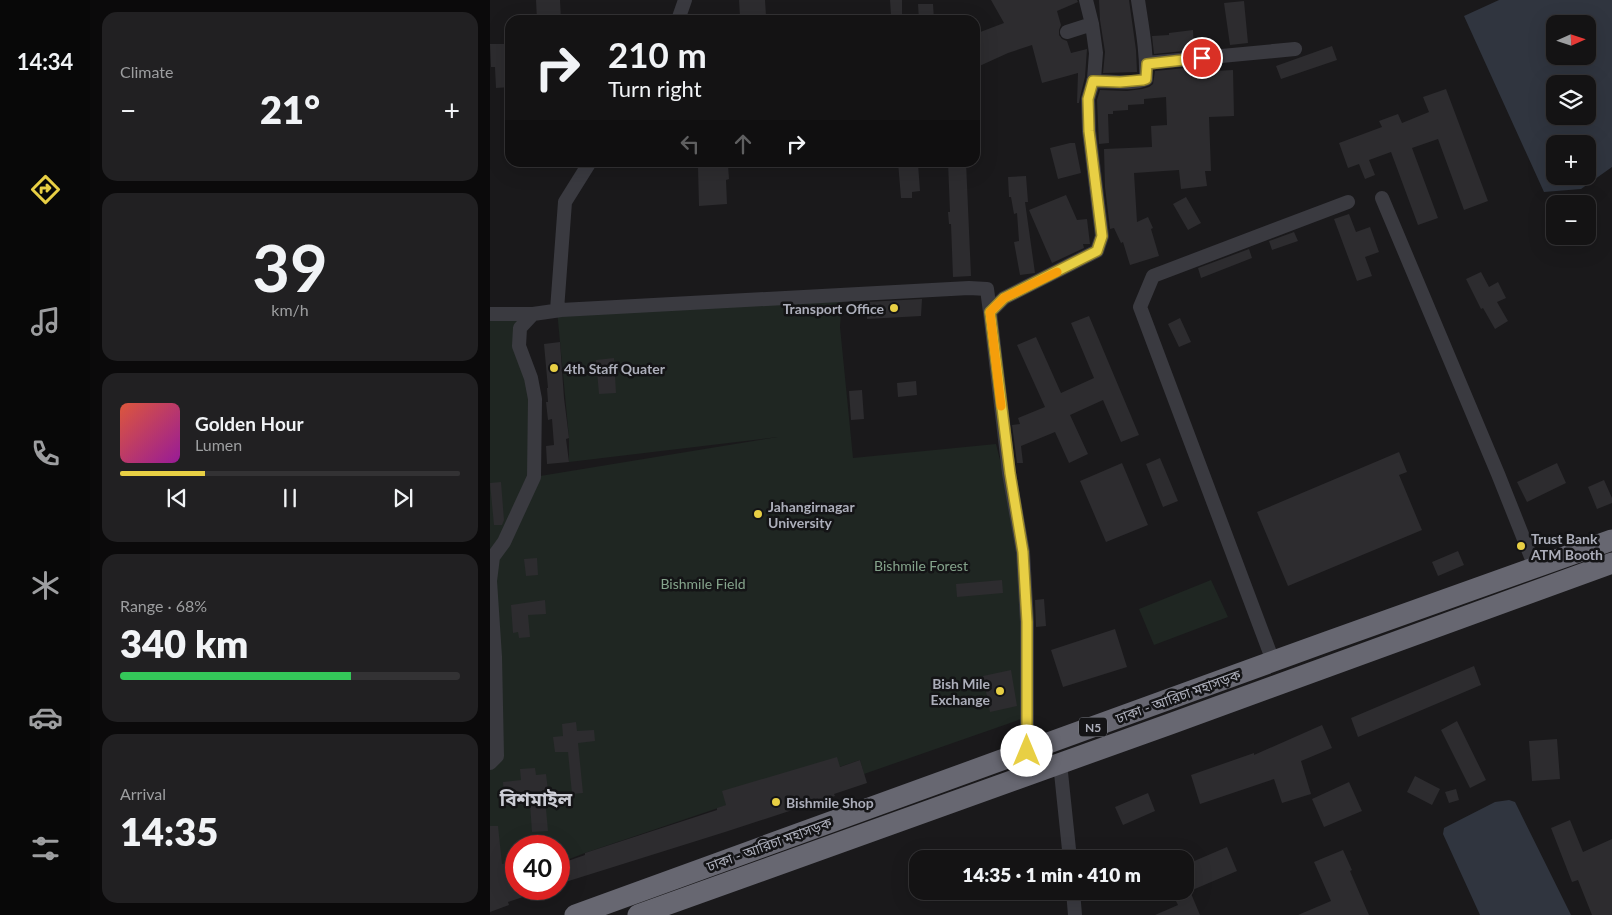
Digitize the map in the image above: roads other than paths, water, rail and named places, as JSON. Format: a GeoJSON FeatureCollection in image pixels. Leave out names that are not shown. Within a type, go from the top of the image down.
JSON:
{"type":"FeatureCollection","features":[{"type":"Feature","properties":{"kind":"highway","name":"ঢাকা - আরিচা মহাসড়ক"},"geometry":{"type":"LineString","coordinates":[[575,915],[1612,540]]}},
{"type":"Feature","properties":{"kind":"highway","name":"ঢাকা - আরিচা মহাসড়ক"},"geometry":{"type":"LineString","coordinates":[[638,915],[1612,563]]}},
{"type":"Feature","properties":{"kind":"street"},"geometry":{"type":"LineString","coordinates":[[680,15],[685,0]]}},
{"type":"Feature","properties":{"kind":"street"},"geometry":{"type":"LineString","coordinates":[[990,312],[1004,298],[1097,251],[1102,236],[1089,131],[1088,99],[1093,81],[1096,53],[1086,0]]}},
{"type":"Feature","properties":{"kind":"street"},"geometry":{"type":"LineString","coordinates":[[1093,81],[1120,82],[1146,79],[1145,36],[1138,0]]}},
{"type":"Feature","properties":{"kind":"street"},"geometry":{"type":"LineString","coordinates":[[1067,32],[1092,24]]}},
{"type":"Feature","properties":{"kind":"street"},"geometry":{"type":"LineString","coordinates":[[1147,64],[1295,49]]}},
{"type":"Feature","properties":{"kind":"street"},"geometry":{"type":"LineString","coordinates":[[558,310],[565,202],[587,167]]}},
{"type":"Feature","properties":{"kind":"street"},"geometry":{"type":"LineString","coordinates":[[1382,198],[1535,567]]}},
{"type":"Feature","properties":{"kind":"street"},"geometry":{"type":"LineString","coordinates":[[1273,661],[1140,307],[1154,276],[1348,202]]}},
{"type":"Feature","properties":{"kind":"street"},"geometry":{"type":"LineString","coordinates":[[490,314],[533,314],[558,310],[969,288],[987,289],[1010,473],[1023,552],[1027,622],[1027,751]]}},
{"type":"Feature","properties":{"kind":"street"},"geometry":{"type":"LineString","coordinates":[[490,763],[497,756],[495,657],[490,581],[493,557],[504,542],[534,477],[535,399],[531,378],[519,346],[520,328],[533,314]]}},
{"type":"Feature","properties":{"kind":"street"},"geometry":{"type":"LineString","coordinates":[[1060,763],[1069,850]]}},
{"type":"Feature","properties":{"kind":"street"},"geometry":{"type":"LineString","coordinates":[[1074,900],[1075,915]]}},
{"type":"Feature","properties":{"kind":"place","name":"Transport Office"},"geometry":{"type":"Point","coordinates":[894,308]}},
{"type":"Feature","properties":{"kind":"place","name":"4th Staff Quater"},"geometry":{"type":"Point","coordinates":[554,368]}},
{"type":"Feature","properties":{"kind":"place","name":"Jahangirnagar University"},"geometry":{"type":"Point","coordinates":[758,514]}},
{"type":"Feature","properties":{"kind":"place","name":"Trust Bank ATM Booth"},"geometry":{"type":"Point","coordinates":[1521,546]}},
{"type":"Feature","properties":{"kind":"place","name":"Bish Mile Exchange"},"geometry":{"type":"Point","coordinates":[1000,691]}},
{"type":"Feature","properties":{"kind":"place","name":"Bishmile Shop"},"geometry":{"type":"Point","coordinates":[776,802]}},
{"type":"Feature","properties":{"kind":"district","name":"বিশমাইল"},"geometry":{"type":"Point","coordinates":[536,798]}},
{"type":"Feature","properties":{"kind":"park label","name":"Bishmile Forest"},"geometry":{"type":"Point","coordinates":[921,565]}},
{"type":"Feature","properties":{"kind":"park label","name":"Bishmile Field"},"geometry":{"type":"Point","coordinates":[703,583]}}]}
